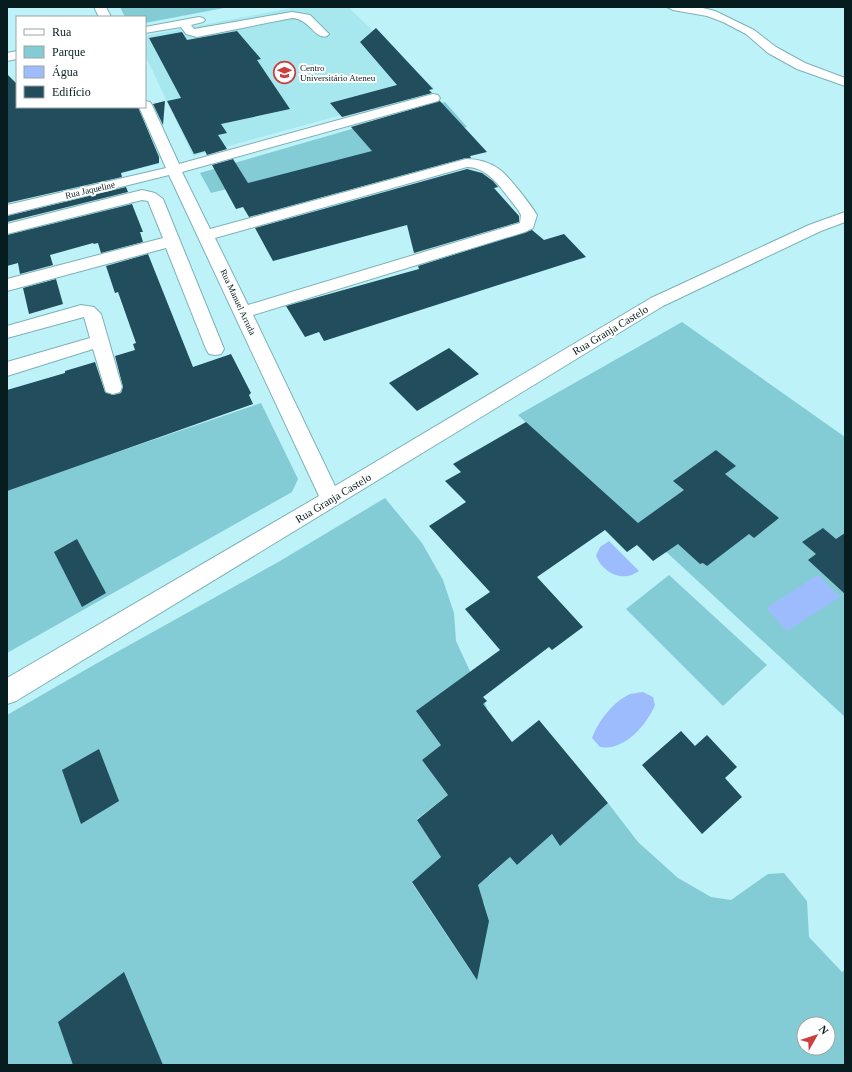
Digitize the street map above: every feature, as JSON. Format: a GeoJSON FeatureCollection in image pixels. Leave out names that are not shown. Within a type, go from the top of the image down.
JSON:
{"type":"FeatureCollection","features":[{"type":"Feature","properties":{"kind":"street"},"geometry":{"type":"LineString","coordinates":[[100,7],[104,16]]}},
{"type":"Feature","properties":{"kind":"street"},"geometry":{"type":"LineString","coordinates":[[673,7],[694,9],[711,13],[750,32],[772,50],[801,66],[845,82]]}},
{"type":"Feature","properties":{"kind":"street"},"geometry":{"type":"LineString","coordinates":[[184,23],[190,32],[197,33],[292,15],[302,15],[308,18],[323,34]]}},
{"type":"Feature","properties":{"kind":"street"},"geometry":{"type":"LineString","coordinates":[[146,30],[213,17]]}},
{"type":"Feature","properties":{"kind":"street","name":"Rua Jaqueline"},"geometry":{"type":"LineString","coordinates":[[7,210],[174,170],[433,98]]}},
{"type":"Feature","properties":{"kind":"street","name":"Rua Manuel Arruda"},"geometry":{"type":"LineString","coordinates":[[146,108],[331,500]]}},
{"type":"Feature","properties":{"kind":"street"},"geometry":{"type":"LineString","coordinates":[[206,235],[466,163],[475,163],[494,172],[525,208],[529,215],[527,225],[506,233],[243,312]]}},
{"type":"Feature","properties":{"kind":"street"},"geometry":{"type":"LineString","coordinates":[[7,229],[142,195],[150,196],[156,199],[215,349]]}},
{"type":"Feature","properties":{"kind":"street","name":"Rua Granja Castelo"},"geometry":{"type":"LineString","coordinates":[[7,692],[331,500],[657,302],[815,228],[845,218]]}},
{"type":"Feature","properties":{"kind":"street"},"geometry":{"type":"LineString","coordinates":[[7,285],[172,241]]}},
{"type":"Feature","properties":{"kind":"street"},"geometry":{"type":"LineString","coordinates":[[7,332],[81,311],[88,311],[92,314],[113,387]]}},
{"type":"Feature","properties":{"kind":"street"},"geometry":{"type":"LineString","coordinates":[[7,369],[100,341]]}},
{"type":"Feature","properties":{"kind":"shaded area","name":"Centro Universitário Ateneu"},"geometry":{"type":"Polygon","coordinates":[[[297,7],[350,7],[352,11],[435,89],[193,156],[146,57],[146,36],[297,7]]]}},
{"type":"Feature","properties":{"kind":"green space"},"geometry":{"type":"Polygon","coordinates":[[[120,7],[229,7],[146,23],[146,16],[124,16],[120,7]]]}},
{"type":"Feature","properties":{"kind":"green space"},"geometry":{"type":"Polygon","coordinates":[[[445,102],[467,127],[211,193],[200,173],[445,102]]]}},
{"type":"Feature","properties":{"kind":"green space"},"geometry":{"type":"Polygon","coordinates":[[[682,322],[845,437],[845,717],[518,415],[682,322]]]}},
{"type":"Feature","properties":{"kind":"green space"},"geometry":{"type":"Polygon","coordinates":[[[261,403],[298,479],[292,492],[7,653],[7,490],[261,403]]]}},
{"type":"Feature","properties":{"kind":"green space"},"geometry":{"type":"Polygon","coordinates":[[[385,498],[422,543],[443,580],[454,613],[456,641],[487,708],[422,760],[448,795],[417,819],[441,857],[412,883],[472,973],[489,921],[484,903],[463,874],[489,876],[510,857],[517,865],[552,834],[560,845],[608,803],[638,842],[678,878],[711,897],[731,900],[768,874],[784,873],[807,901],[809,937],[842,972],[845,969],[845,1065],[7,1065],[7,715],[280,561],[385,498]]]}},
{"type":"Feature","properties":{"kind":"green space"},"geometry":{"type":"Polygon","coordinates":[[[669,575],[767,665],[723,706],[626,609],[669,575]]]}},
{"type":"Feature","properties":{"kind":"water"},"geometry":{"type":"Polygon","coordinates":[[[609,541],[639,571],[627,576],[620,576],[603,567],[596,556],[600,547],[609,541]]]}},
{"type":"Feature","properties":{"kind":"water"},"geometry":{"type":"Polygon","coordinates":[[[818,575],[840,597],[787,631],[766,608],[818,575]]]}},
{"type":"Feature","properties":{"kind":"water"},"geometry":{"type":"Polygon","coordinates":[[[643,692],[653,697],[655,705],[640,729],[626,741],[609,747],[600,747],[592,738],[606,714],[622,698],[631,694],[643,692]]]}},
{"type":"Feature","properties":{"kind":"building"},"geometry":{"type":"Polygon","coordinates":[[[376,28],[433,89],[429,90],[432,93],[342,117],[330,103],[397,85],[360,42],[376,28]]]}},
{"type":"Feature","properties":{"kind":"building"},"geometry":{"type":"Polygon","coordinates":[[[237,31],[261,59],[257,60],[290,109],[221,124],[227,133],[218,135],[227,149],[207,155],[205,151],[194,154],[167,101],[181,98],[149,38],[182,32],[187,40],[237,31]]]}},
{"type":"Feature","properties":{"kind":"building"},"geometry":{"type":"Polygon","coordinates":[[[7,74],[16,83],[16,108],[138,108],[159,157],[159,163],[121,173],[122,177],[7,203],[7,74]]]}},
{"type":"Feature","properties":{"kind":"building"},"geometry":{"type":"Polygon","coordinates":[[[165,101],[163,125],[153,104],[165,101]]]}},
{"type":"Feature","properties":{"kind":"building"},"geometry":{"type":"Polygon","coordinates":[[[440,101],[487,152],[470,156],[471,158],[466,158],[249,217],[243,207],[236,209],[212,165],[233,159],[248,183],[372,151],[351,127],[440,101]]]}},
{"type":"Feature","properties":{"kind":"building"},"geometry":{"type":"Polygon","coordinates":[[[467,169],[482,173],[493,181],[498,187],[494,188],[519,216],[519,222],[414,253],[407,225],[273,261],[255,228],[467,169]]]}},
{"type":"Feature","properties":{"kind":"building"},"geometry":{"type":"Polygon","coordinates":[[[126,187],[128,192],[7,222],[7,216],[126,187]]]}},
{"type":"Feature","properties":{"kind":"building"},"geometry":{"type":"Polygon","coordinates":[[[132,204],[143,232],[140,232],[143,242],[101,253],[98,243],[93,243],[50,255],[53,265],[20,274],[18,263],[7,266],[7,235],[132,204]]]}},
{"type":"Feature","properties":{"kind":"building"},"geometry":{"type":"Polygon","coordinates":[[[532,230],[544,240],[564,234],[586,257],[324,341],[319,332],[305,337],[286,306],[419,269],[418,266],[532,230]]]}},
{"type":"Feature","properties":{"kind":"building"},"geometry":{"type":"Polygon","coordinates":[[[148,254],[193,367],[231,354],[251,393],[249,395],[253,404],[7,491],[7,390],[65,373],[65,371],[95,362],[105,392],[113,395],[121,393],[123,387],[115,356],[135,350],[133,344],[136,343],[118,292],[115,293],[106,266],[148,254]]]}},
{"type":"Feature","properties":{"kind":"building"},"geometry":{"type":"Polygon","coordinates":[[[56,279],[63,304],[29,314],[23,288],[56,279]]]}},
{"type":"Feature","properties":{"kind":"building"},"geometry":{"type":"Polygon","coordinates":[[[449,348],[479,374],[417,411],[389,383],[449,348]]]}},
{"type":"Feature","properties":{"kind":"building"},"geometry":{"type":"Polygon","coordinates":[[[526,422],[638,523],[684,490],[673,481],[716,450],[736,466],[725,474],[779,518],[754,538],[749,534],[707,566],[703,563],[700,564],[678,544],[653,561],[637,545],[627,552],[605,530],[537,577],[583,627],[552,650],[549,647],[483,697],[487,701],[483,704],[512,742],[539,720],[608,803],[560,846],[552,834],[517,865],[510,857],[478,885],[489,921],[477,980],[412,882],[441,857],[417,820],[448,795],[422,760],[441,745],[416,711],[500,650],[465,609],[490,592],[429,526],[466,502],[445,481],[461,472],[453,464],[526,422]]]}},
{"type":"Feature","properties":{"kind":"building"},"geometry":{"type":"Polygon","coordinates":[[[823,528],[836,539],[845,533],[845,594],[808,560],[816,554],[802,542],[823,528]]]}},
{"type":"Feature","properties":{"kind":"building"},"geometry":{"type":"Polygon","coordinates":[[[77,539],[106,593],[82,607],[54,552],[77,539]]]}},
{"type":"Feature","properties":{"kind":"building"},"geometry":{"type":"Polygon","coordinates":[[[681,731],[695,746],[707,735],[737,767],[725,778],[742,797],[702,834],[642,765],[681,731]]]}},
{"type":"Feature","properties":{"kind":"building"},"geometry":{"type":"Polygon","coordinates":[[[99,749],[119,801],[81,824],[62,770],[99,749]]]}},
{"type":"Feature","properties":{"kind":"building"},"geometry":{"type":"Polygon","coordinates":[[[124,972],[163,1065],[73,1065],[58,1022],[124,972]]]}},
{"type":"Feature","properties":{"kind":"place","name":"Centro Universitário Ateneu"},"geometry":{"type":"Point","coordinates":[285,73]}}]}
